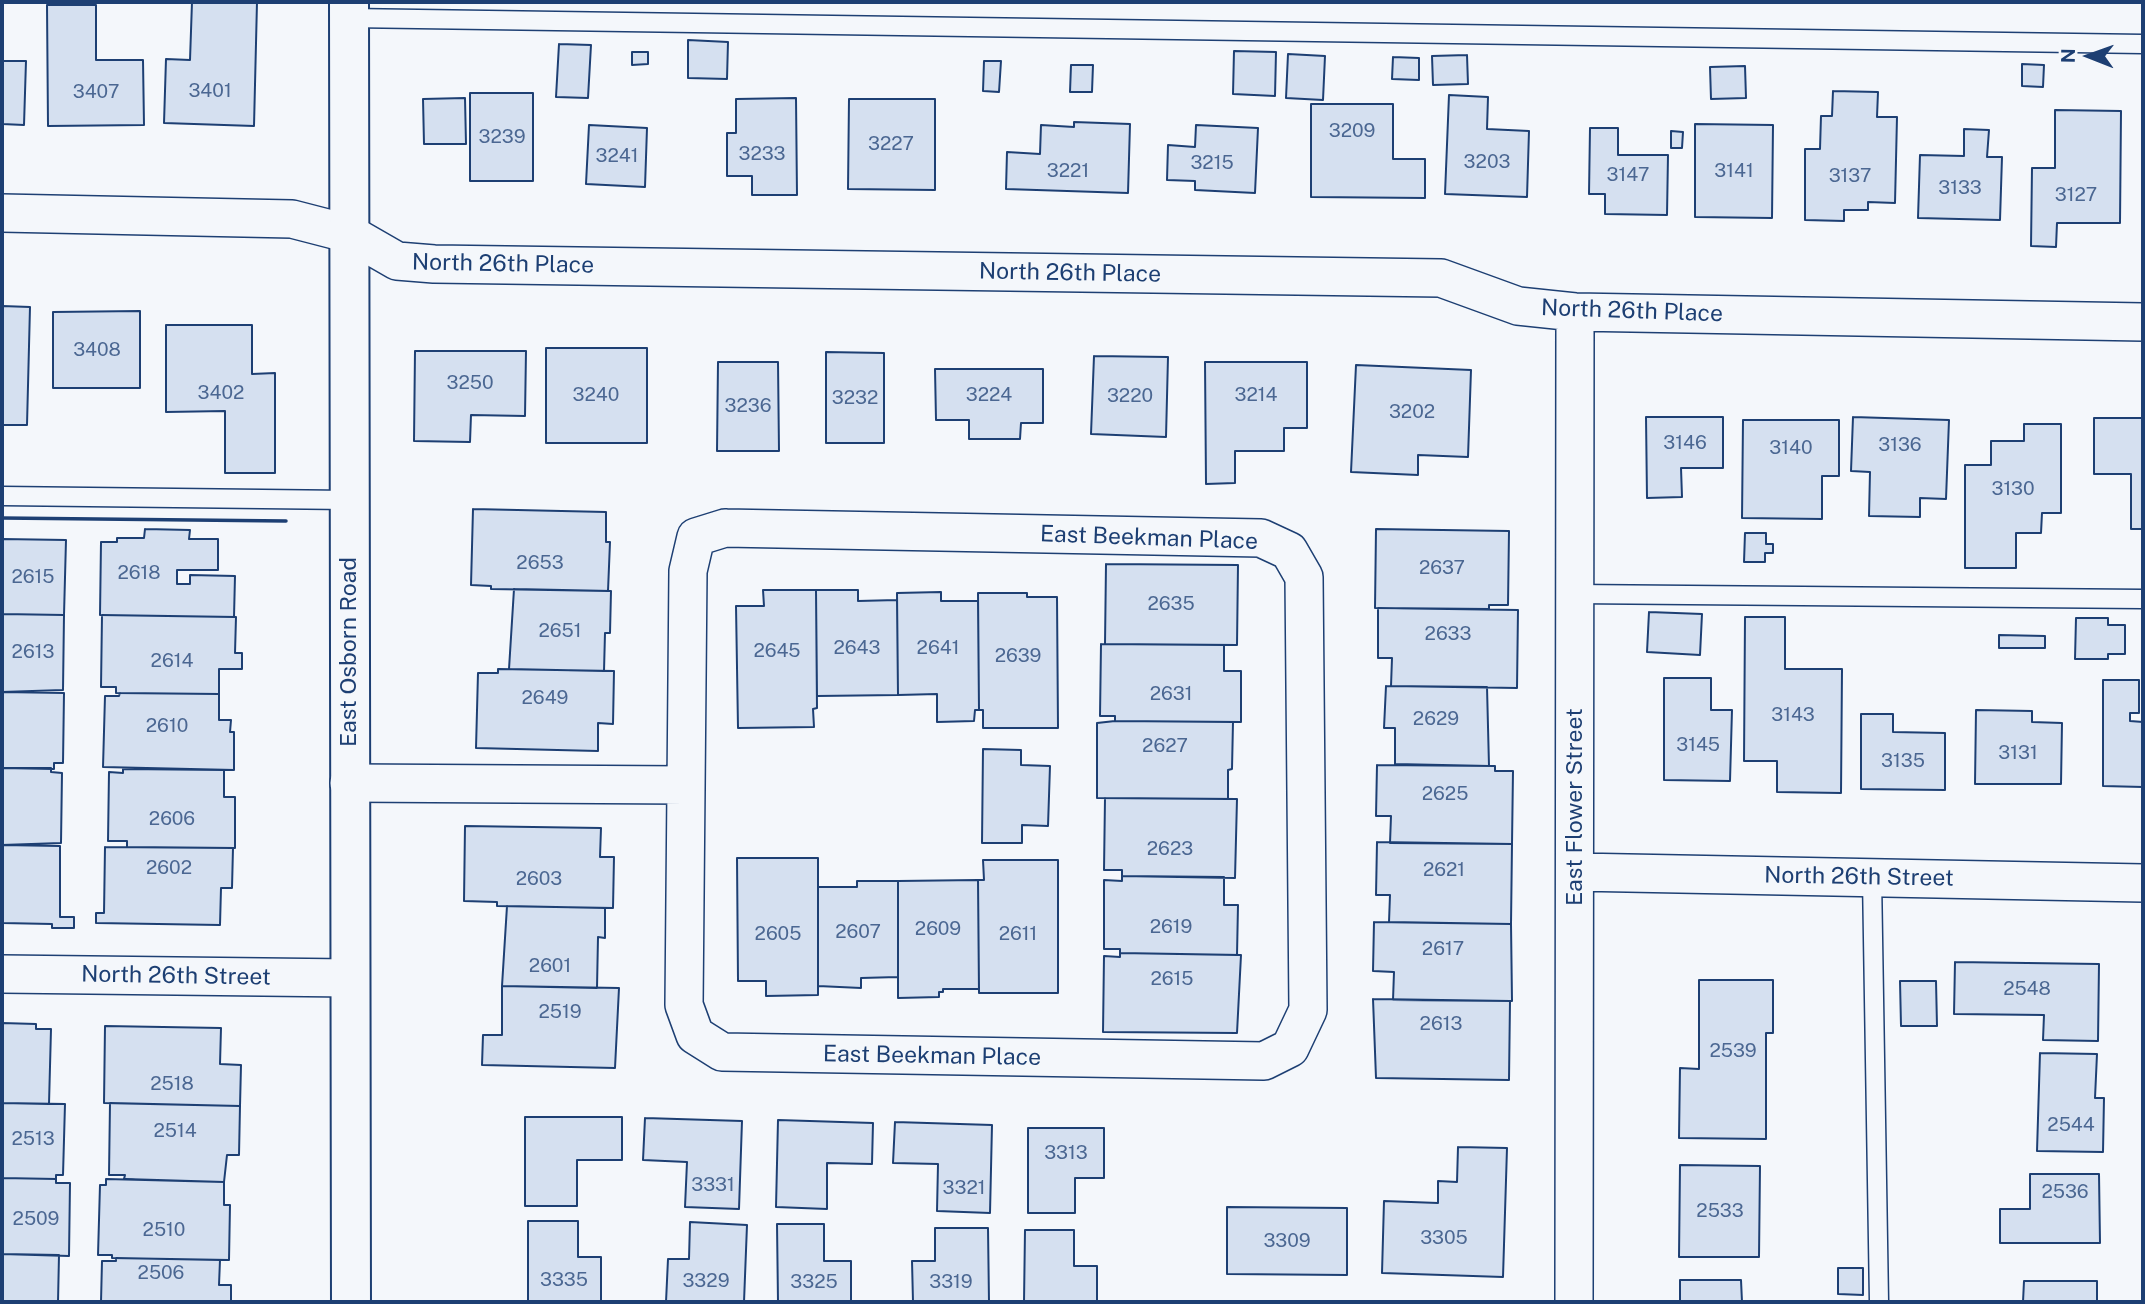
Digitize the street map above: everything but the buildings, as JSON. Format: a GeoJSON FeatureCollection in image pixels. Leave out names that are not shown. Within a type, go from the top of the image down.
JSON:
{"type":"FeatureCollection","features":[{"type":"Feature","properties":{"kind":"main road","name":"East Osborn Road"},"geometry":{"type":"LineString","coordinates":[[349,10],[351,1302]]}},
{"type":"Feature","properties":{"kind":"street","name":"North 26th Place"},"geometry":{"type":"LineString","coordinates":[[2,213],[292,219],[350,234],[397,261],[434,264],[1441,278],[1517,306],[1574,312],[2143,322]]}},
{"type":"Feature","properties":{"kind":"street","name":"East Flower Street"},"geometry":{"type":"LineString","coordinates":[[1574,312],[1574,1302]]}},
{"type":"Feature","properties":{"kind":"street","name":"East Beekman Place"},"geometry":{"type":"LineString","coordinates":[[725,528],[1261,538],[1289,551],[1304,577],[1308,1010],[1290,1048],[1264,1061],[722,1052],[695,1035],[684,1005],[685,785],[688,571],[696,537],[725,528]]}},
{"type":"Feature","properties":{"kind":"street"},"geometry":{"type":"LineString","coordinates":[[349,783],[685,785]]}},
{"type":"Feature","properties":{"kind":"street","name":"North 26th Street"},"geometry":{"type":"LineString","coordinates":[[1576,872],[2143,883]]}},
{"type":"Feature","properties":{"kind":"street","name":"North 26th Street"},"geometry":{"type":"LineString","coordinates":[[2,974],[350,978]]}},
{"type":"Feature","properties":{"kind":"lane"},"geometry":{"type":"LineString","coordinates":[[349,10],[2143,44]]}},
{"type":"Feature","properties":{"kind":"lane"},"geometry":{"type":"LineString","coordinates":[[2,496],[349,500]]}},
{"type":"Feature","properties":{"kind":"lane"},"geometry":{"type":"LineString","coordinates":[[1574,594],[2143,599]]}},
{"type":"Feature","properties":{"kind":"lane"},"geometry":{"type":"LineString","coordinates":[[1872,877],[1879,1302]]}},
{"type":"Feature","properties":{"kind":"wall"},"geometry":{"type":"LineString","coordinates":[[2,518],[286,521]]}}]}
